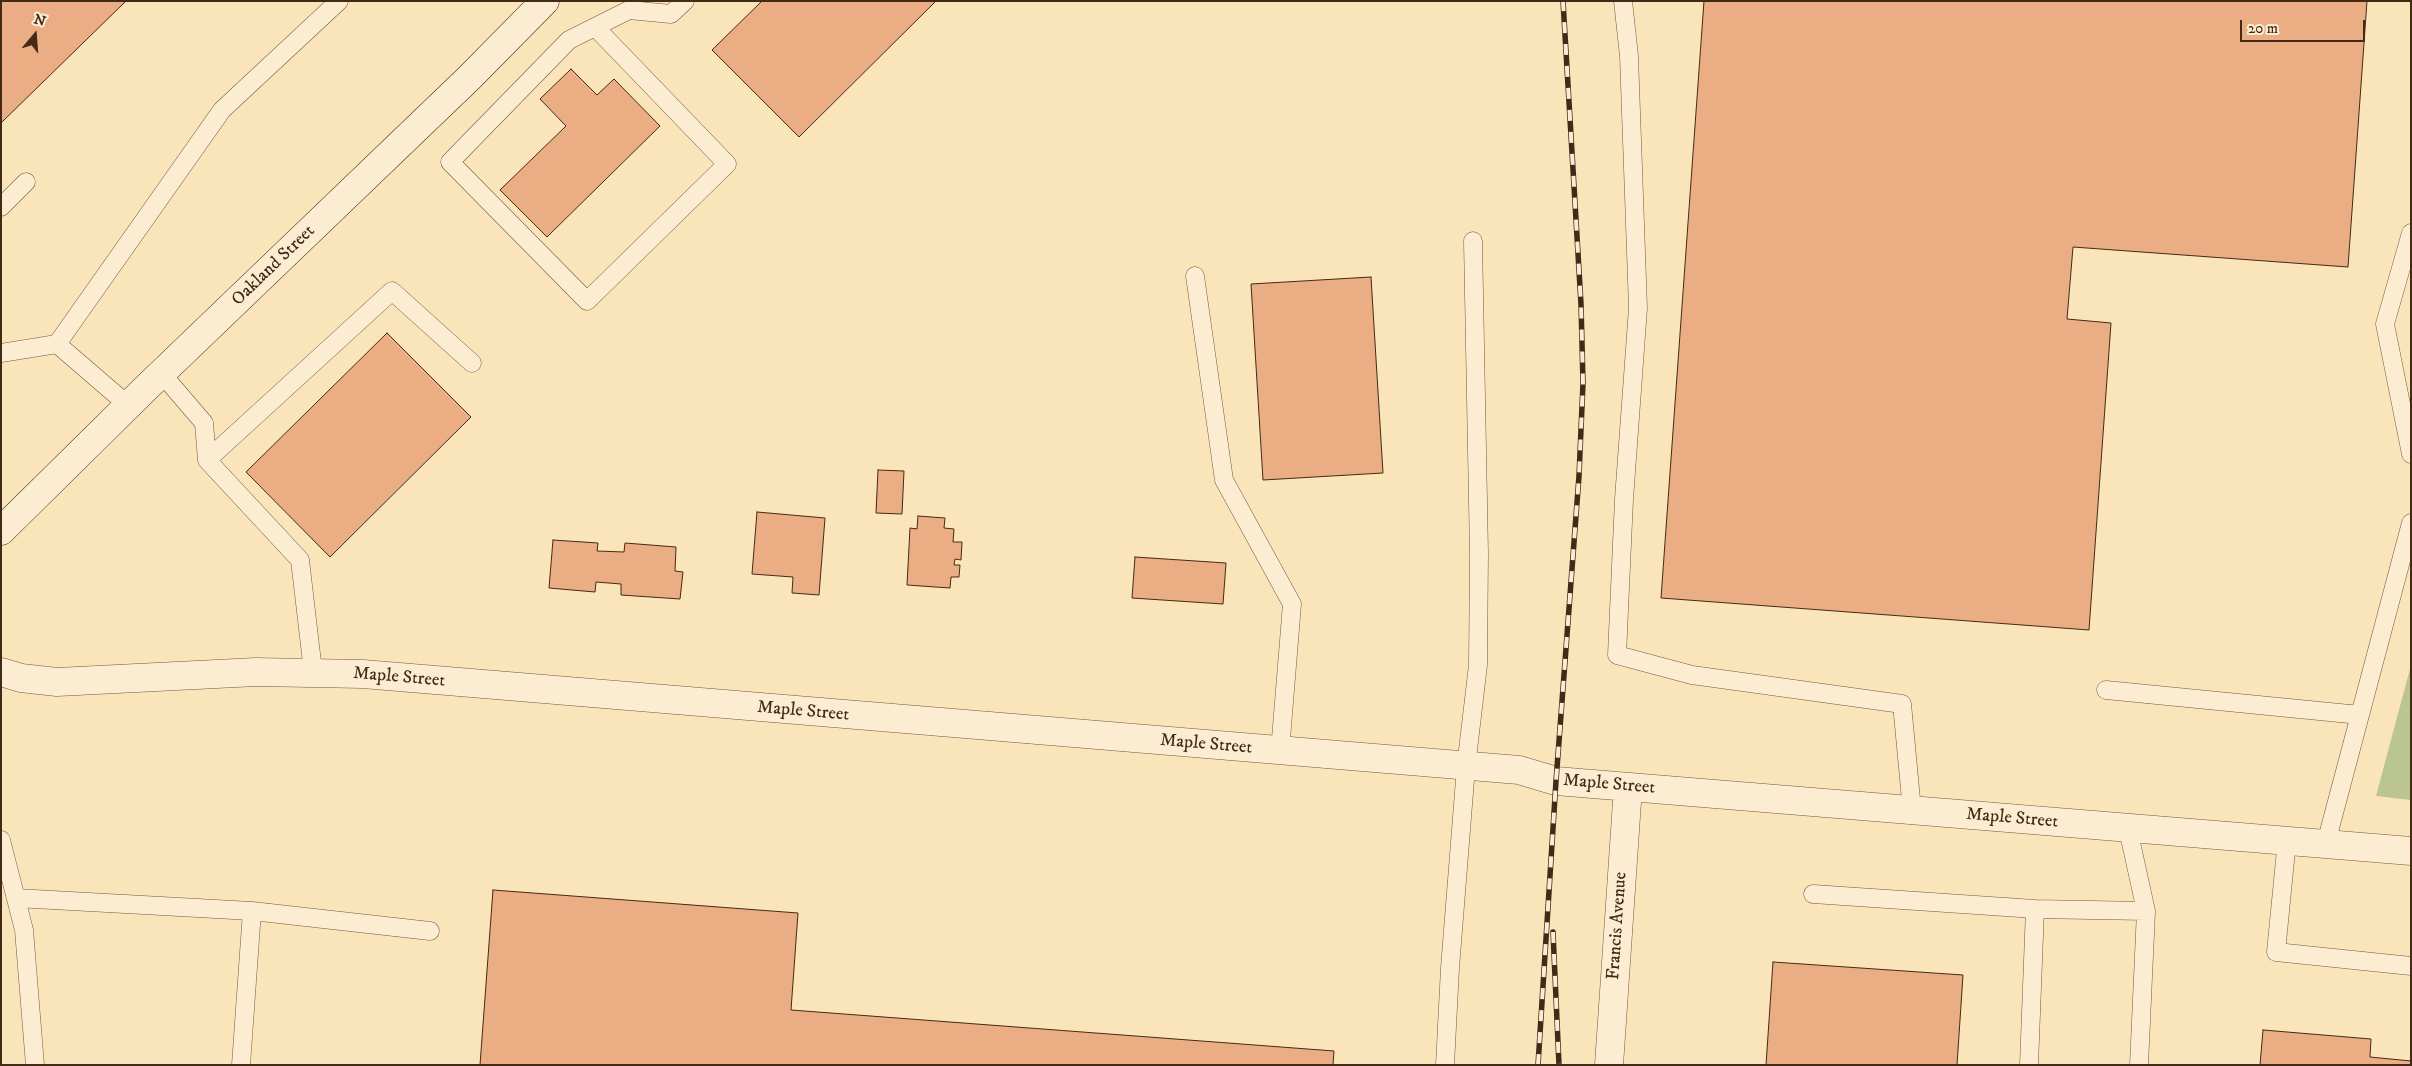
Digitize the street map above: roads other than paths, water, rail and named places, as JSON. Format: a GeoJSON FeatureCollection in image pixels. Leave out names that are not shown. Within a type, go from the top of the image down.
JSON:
{"type":"FeatureCollection","features":[{"type":"Feature","properties":{"kind":"street","name":"Oakland Street"},"geometry":{"type":"LineString","coordinates":[[1,531],[469,78],[545,1]]}},
{"type":"Feature","properties":{"kind":"street","name":"Maple Street"},"geometry":{"type":"LineString","coordinates":[[1,672],[22,678],[57,682],[210,673],[313,671],[1519,770],[1556,781],[2411,851]]}},
{"type":"Feature","properties":{"kind":"street","name":"Francis Avenue"},"geometry":{"type":"LineString","coordinates":[[1609,1065],[1628,787]]}},
{"type":"Feature","properties":{"kind":"lane"},"geometry":{"type":"LineString","coordinates":[[1,354],[58,344],[222,110],[339,1]]}},
{"type":"Feature","properties":{"kind":"lane"},"geometry":{"type":"LineString","coordinates":[[595,27],[727,164],[586,301],[450,162],[569,40],[595,27],[626,6],[671,14],[684,1]]}},
{"type":"Feature","properties":{"kind":"lane"},"geometry":{"type":"LineString","coordinates":[[1623,1],[1629,56],[1638,308],[1624,499],[1617,655],[1692,674],[1902,704],[1912,810]]}},
{"type":"Feature","properties":{"kind":"lane"},"geometry":{"type":"LineString","coordinates":[[1,208],[26,182]]}},
{"type":"Feature","properties":{"kind":"lane"},"geometry":{"type":"LineString","coordinates":[[2411,233],[2385,324],[2411,454]]}},
{"type":"Feature","properties":{"kind":"lane"},"geometry":{"type":"LineString","coordinates":[[1445,1065],[1450,968],[1466,767],[1478,647],[1479,554],[1473,241]]}},
{"type":"Feature","properties":{"kind":"lane"},"geometry":{"type":"LineString","coordinates":[[1195,276],[1224,480],[1292,604],[1280,751]]}},
{"type":"Feature","properties":{"kind":"lane"},"geometry":{"type":"LineString","coordinates":[[207,460],[392,291],[472,363]]}},
{"type":"Feature","properties":{"kind":"lane"},"geometry":{"type":"LineString","coordinates":[[58,344],[129,406]]}},
{"type":"Feature","properties":{"kind":"lane"},"geometry":{"type":"LineString","coordinates":[[162,374],[204,423],[207,460],[300,560],[313,671]]}},
{"type":"Feature","properties":{"kind":"lane"},"geometry":{"type":"LineString","coordinates":[[2326,843],[2411,523]]}},
{"type":"Feature","properties":{"kind":"lane"},"geometry":{"type":"LineString","coordinates":[[2106,690],[2360,715]]}},
{"type":"Feature","properties":{"kind":"lane"},"geometry":{"type":"LineString","coordinates":[[2128,829],[2146,912],[2139,1065]]}},
{"type":"Feature","properties":{"kind":"lane"},"geometry":{"type":"LineString","coordinates":[[1,840],[24,930],[35,1065]]}},
{"type":"Feature","properties":{"kind":"lane"},"geometry":{"type":"LineString","coordinates":[[2287,840],[2276,952],[2411,966]]}},
{"type":"Feature","properties":{"kind":"lane"},"geometry":{"type":"LineString","coordinates":[[1813,894],[2035,909],[2146,912]]}},
{"type":"Feature","properties":{"kind":"lane"},"geometry":{"type":"LineString","coordinates":[[16,898],[252,911],[430,931]]}},
{"type":"Feature","properties":{"kind":"lane"},"geometry":{"type":"LineString","coordinates":[[2029,1065],[2035,909]]}},
{"type":"Feature","properties":{"kind":"lane"},"geometry":{"type":"LineString","coordinates":[[241,1065],[252,911]]}},
{"type":"Feature","properties":{"kind":"railway"},"geometry":{"type":"LineString","coordinates":[[1538,1065],[1556,781],[1579,476],[1583,383],[1581,304],[1563,1]]}},
{"type":"Feature","properties":{"kind":"railway"},"geometry":{"type":"LineString","coordinates":[[1553,932],[1559,1065]]}}]}
